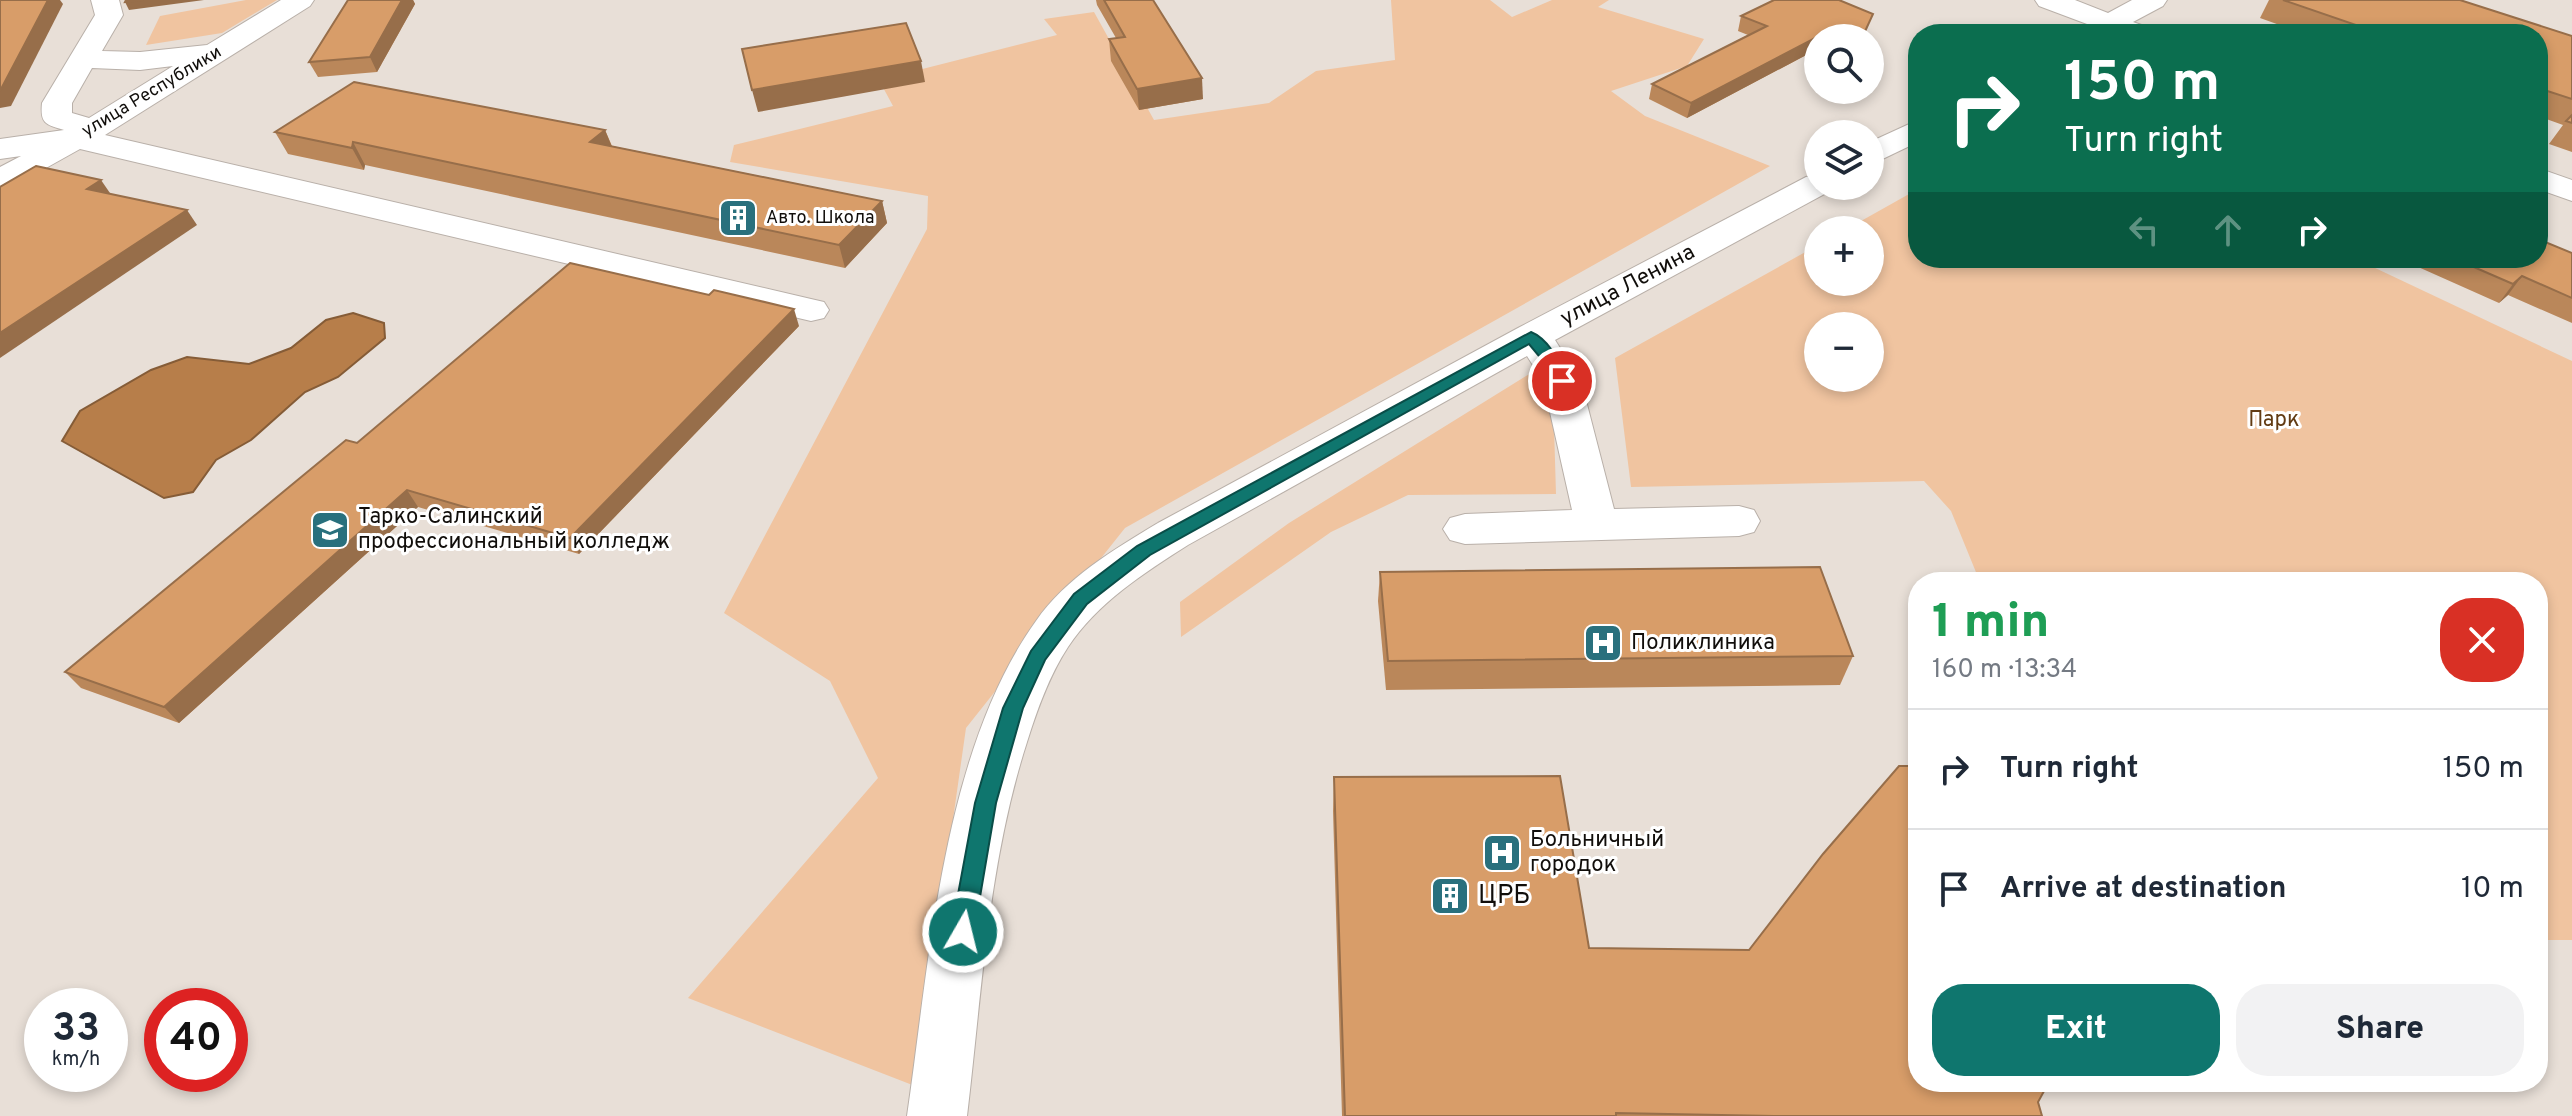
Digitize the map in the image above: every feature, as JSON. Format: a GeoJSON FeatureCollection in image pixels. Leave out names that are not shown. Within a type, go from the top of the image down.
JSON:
{"type":"FeatureCollection","features":[{"type":"Feature","properties":{"kind":"street"},"geometry":{"type":"LineString","coordinates":[[105,0],[109,15],[57,103],[56,118],[84,134],[811,310]]}},
{"type":"Feature","properties":{"kind":"street","name":"улица Республики"},"geometry":{"type":"LineString","coordinates":[[0,180],[84,134],[300,0]]}},
{"type":"Feature","properties":{"kind":"street"},"geometry":{"type":"LineString","coordinates":[[2049,0],[2091,24]]}},
{"type":"Feature","properties":{"kind":"street"},"geometry":{"type":"LineString","coordinates":[[2109,24],[2153,0]]}},
{"type":"Feature","properties":{"kind":"street"},"geometry":{"type":"LineString","coordinates":[[82,59],[170,59],[218,53]]}},
{"type":"Feature","properties":{"kind":"street"},"geometry":{"type":"LineString","coordinates":[[0,149],[84,134]]}},
{"type":"Feature","properties":{"kind":"street"},"geometry":{"type":"LineString","coordinates":[[1884,147],[1908,134]]}},
{"type":"Feature","properties":{"kind":"street"},"geometry":{"type":"LineString","coordinates":[[2548,182],[2572,191]]}},
{"type":"Feature","properties":{"kind":"street","name":"улица Ленина"},"geometry":{"type":"LineString","coordinates":[[937,1116],[971,871],[986,803],[1013,708],[1038,656],[1080,599],[1143,550],[1531,336],[1804,191]]}},
{"type":"Feature","properties":{"kind":"street"},"geometry":{"type":"LineString","coordinates":[[1531,336],[1551,360],[1562,381],[1597,525]]}},
{"type":"Feature","properties":{"kind":"street"},"geometry":{"type":"LineString","coordinates":[[1465,529],[1739,521]]}},
{"type":"Feature","properties":{"kind":"green space"},"geometry":{"type":"Polygon","coordinates":[[[246,0],[277,0],[222,33],[146,45],[160,16],[246,0]]]}},
{"type":"Feature","properties":{"kind":"green space"},"geometry":{"type":"Polygon","coordinates":[[[1391,0],[1490,0],[1512,17],[1552,0],[1609,0],[1598,7],[1704,39],[1687,66],[1611,91],[1645,116],[1770,166],[1125,528],[966,728],[915,1086],[688,998],[878,778],[830,681],[724,613],[927,229],[928,196],[730,162],[734,145],[893,106],[879,80],[1057,35],[1044,19],[1094,12],[1154,120],[1269,103],[1316,71],[1395,60],[1391,0]]]}},
{"type":"Feature","properties":{"kind":"green space","name":"Парк"},"geometry":{"type":"Polygon","coordinates":[[[1908,195],[1908,268],[2375,268],[2572,361],[2572,940],[2548,940],[2548,572],[1976,572],[1951,511],[1924,481],[1631,487],[1615,358],[1804,253],[1804,296],[1884,296],[1884,216],[1870,216],[1908,195]]]}},
{"type":"Feature","properties":{"kind":"green space"},"geometry":{"type":"Polygon","coordinates":[[[1552,360],[1556,494],[1408,495],[1331,532],[1181,637],[1180,602],[1289,523],[1552,360]]]}},
{"type":"Feature","properties":{"kind":"shaded area"},"geometry":{"type":"Polygon","coordinates":[[[353,313],[384,323],[385,338],[338,377],[305,392],[251,440],[216,460],[193,492],[164,498],[62,441],[80,411],[151,370],[187,357],[249,364],[291,348],[326,320],[353,313]]]}},
{"type":"Feature","properties":{"kind":"building"},"geometry":{"type":"Polygon","coordinates":[[[0,0],[48,0],[0,91],[0,0]]]}},
{"type":"Feature","properties":{"kind":"building"},"geometry":{"type":"Polygon","coordinates":[[[348,0],[402,0],[370,57],[309,62],[348,0]]]}},
{"type":"Feature","properties":{"kind":"building"},"geometry":{"type":"Polygon","coordinates":[[[1104,0],[1153,0],[1202,78],[1137,89],[1109,39],[1125,37],[1104,0]]]}},
{"type":"Feature","properties":{"kind":"building"},"geometry":{"type":"Polygon","coordinates":[[[1774,0],[1839,0],[1873,14],[1868,24],[1804,24],[1804,44],[1691,103],[1652,84],[1767,26],[1741,16],[1774,0]]]}},
{"type":"Feature","properties":{"kind":"building"},"geometry":{"type":"Polygon","coordinates":[[[2283,0],[2460,0],[2535,24],[2353,24],[2283,0]]]}},
{"type":"Feature","properties":{"kind":"building"},"geometry":{"type":"Polygon","coordinates":[[[906,23],[921,61],[752,90],[742,49],[906,23]]]}},
{"type":"Feature","properties":{"kind":"building"},"geometry":{"type":"Polygon","coordinates":[[[2548,28],[2572,36],[2572,99],[2548,91],[2548,28]]]}},
{"type":"Feature","properties":{"kind":"building"},"geometry":{"type":"Polygon","coordinates":[[[354,82],[605,130],[590,142],[882,201],[839,245],[353,142],[352,148],[275,132],[354,82]]]}},
{"type":"Feature","properties":{"kind":"building"},"geometry":{"type":"Polygon","coordinates":[[[36,166],[101,180],[87,189],[187,210],[0,333],[0,187],[36,166]]]}},
{"type":"Feature","properties":{"kind":"building"},"geometry":{"type":"Polygon","coordinates":[[[2548,243],[2572,253],[2572,298],[2522,276],[2513,284],[2476,268],[2548,268],[2548,243]]]}},
{"type":"Feature","properties":{"kind":"building"},"geometry":{"type":"Polygon","coordinates":[[[570,263],[709,295],[714,290],[794,309],[570,538],[407,490],[164,707],[65,672],[346,440],[357,443],[570,263]]]}},
{"type":"Feature","properties":{"kind":"building","name":"Поликлиника"},"geometry":{"type":"Polygon","coordinates":[[[1820,567],[1853,656],[1388,661],[1380,572],[1820,567]]]}},
{"type":"Feature","properties":{"kind":"building"},"geometry":{"type":"Polygon","coordinates":[[[1899,766],[1908,766],[1908,1092],[2044,1092],[2038,1102],[2042,1116],[1616,1113],[1616,1116],[1345,1116],[1334,777],[1560,776],[1589,948],[1749,950],[1823,854],[1899,766]]]}},
{"type":"Feature","properties":{"kind":"place","name":"Авто. Школа"},"geometry":{"type":"Point","coordinates":[738,218]}},
{"type":"Feature","properties":{"kind":"place","name":"Тарко-Салинский профессиональный колледж"},"geometry":{"type":"Point","coordinates":[330,530]}},
{"type":"Feature","properties":{"kind":"place","name":"Поликлиника"},"geometry":{"type":"Point","coordinates":[1603,643]}},
{"type":"Feature","properties":{"kind":"place","name":"Больничный городок"},"geometry":{"type":"Point","coordinates":[1502,853]}},
{"type":"Feature","properties":{"kind":"place","name":"ЦРБ"},"geometry":{"type":"Point","coordinates":[1450,896]}},
{"type":"Feature","properties":{"kind":"route"},"geometry":{"type":"LineString","coordinates":[[963,932],[971,871],[986,803],[1013,708],[1038,656],[1080,599],[1143,550],[1531,336],[1551,360],[1562,381]]}}]}
